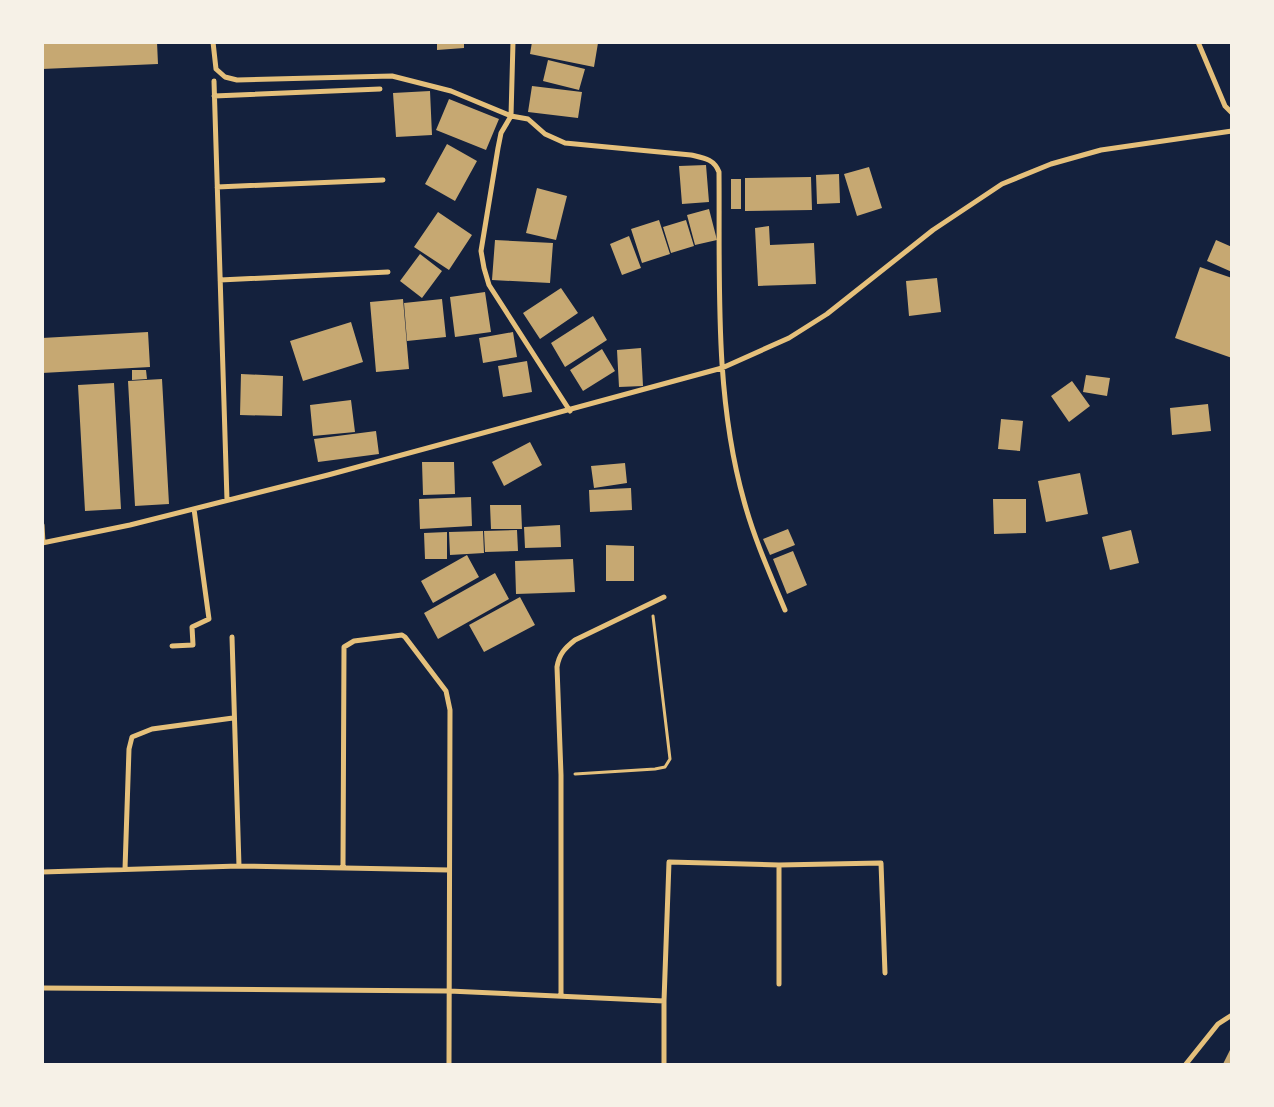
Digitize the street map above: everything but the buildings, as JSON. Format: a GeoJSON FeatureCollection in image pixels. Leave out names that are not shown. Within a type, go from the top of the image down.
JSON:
{"type":"FeatureCollection","features":[{"type":"Feature","properties":{"kind":"street"},"geometry":{"type":"LineString","coordinates":[[213,42],[216,69],[225,77],[237,80],[392,76],[451,91],[512,116],[528,119],[545,134],[565,143],[691,154],[708,159],[716,164],[719,172],[722,368],[743,499],[756,542],[785,610]]}},
{"type":"Feature","properties":{"kind":"street"},"geometry":{"type":"LineString","coordinates":[[513,42],[512,116],[501,133],[481,251],[489,285],[570,411]]}},
{"type":"Feature","properties":{"kind":"street"},"geometry":{"type":"LineString","coordinates":[[1198,42],[1225,106],[1232,113]]}},
{"type":"Feature","properties":{"kind":"street"},"geometry":{"type":"LineString","coordinates":[[214,81],[227,500]]}},
{"type":"Feature","properties":{"kind":"street"},"geometry":{"type":"LineString","coordinates":[[214,96],[380,90]]}},
{"type":"Feature","properties":{"kind":"street"},"geometry":{"type":"LineString","coordinates":[[42,526],[43,543],[130,525],[570,411],[722,368],[789,338],[827,314],[933,230],[1002,184],[1051,164],[1101,150],[1232,131]]}},
{"type":"Feature","properties":{"kind":"street"},"geometry":{"type":"LineString","coordinates":[[217,187],[383,180]]}},
{"type":"Feature","properties":{"kind":"street"},"geometry":{"type":"LineString","coordinates":[[220,280],[388,272]]}},
{"type":"Feature","properties":{"kind":"street"},"geometry":{"type":"LineString","coordinates":[[172,646],[193,645],[192,627],[209,619],[194,508]]}},
{"type":"Feature","properties":{"kind":"street"},"geometry":{"type":"LineString","coordinates":[[561,995],[562,775],[557,667],[559,658],[575,640],[664,597]]}},
{"type":"Feature","properties":{"kind":"street"},"geometry":{"type":"LineString","coordinates":[[343,867],[344,647],[354,641],[406,636],[440,681],[449,701],[449,1064]]}},
{"type":"Feature","properties":{"kind":"street"},"geometry":{"type":"LineString","coordinates":[[232,637],[239,866]]}},
{"type":"Feature","properties":{"kind":"street"},"geometry":{"type":"LineString","coordinates":[[125,870],[129,749],[132,736],[152,729],[233,718]]}},
{"type":"Feature","properties":{"kind":"street"},"geometry":{"type":"LineString","coordinates":[[664,1064],[664,1001],[670,862],[779,865],[881,863],[885,973]]}},
{"type":"Feature","properties":{"kind":"street"},"geometry":{"type":"LineString","coordinates":[[779,865],[779,984]]}},
{"type":"Feature","properties":{"kind":"street"},"geometry":{"type":"LineString","coordinates":[[42,872],[239,866],[449,870]]}},
{"type":"Feature","properties":{"kind":"street"},"geometry":{"type":"LineString","coordinates":[[42,988],[449,991],[664,1001]]}},
{"type":"Feature","properties":{"kind":"street"},"geometry":{"type":"LineString","coordinates":[[1186,1064],[1218,1024],[1232,1016]]}},
{"type":"Feature","properties":{"kind":"path"},"geometry":{"type":"LineString","coordinates":[[562,775],[655,769],[665,767],[670,759],[652,603]]}}]}
